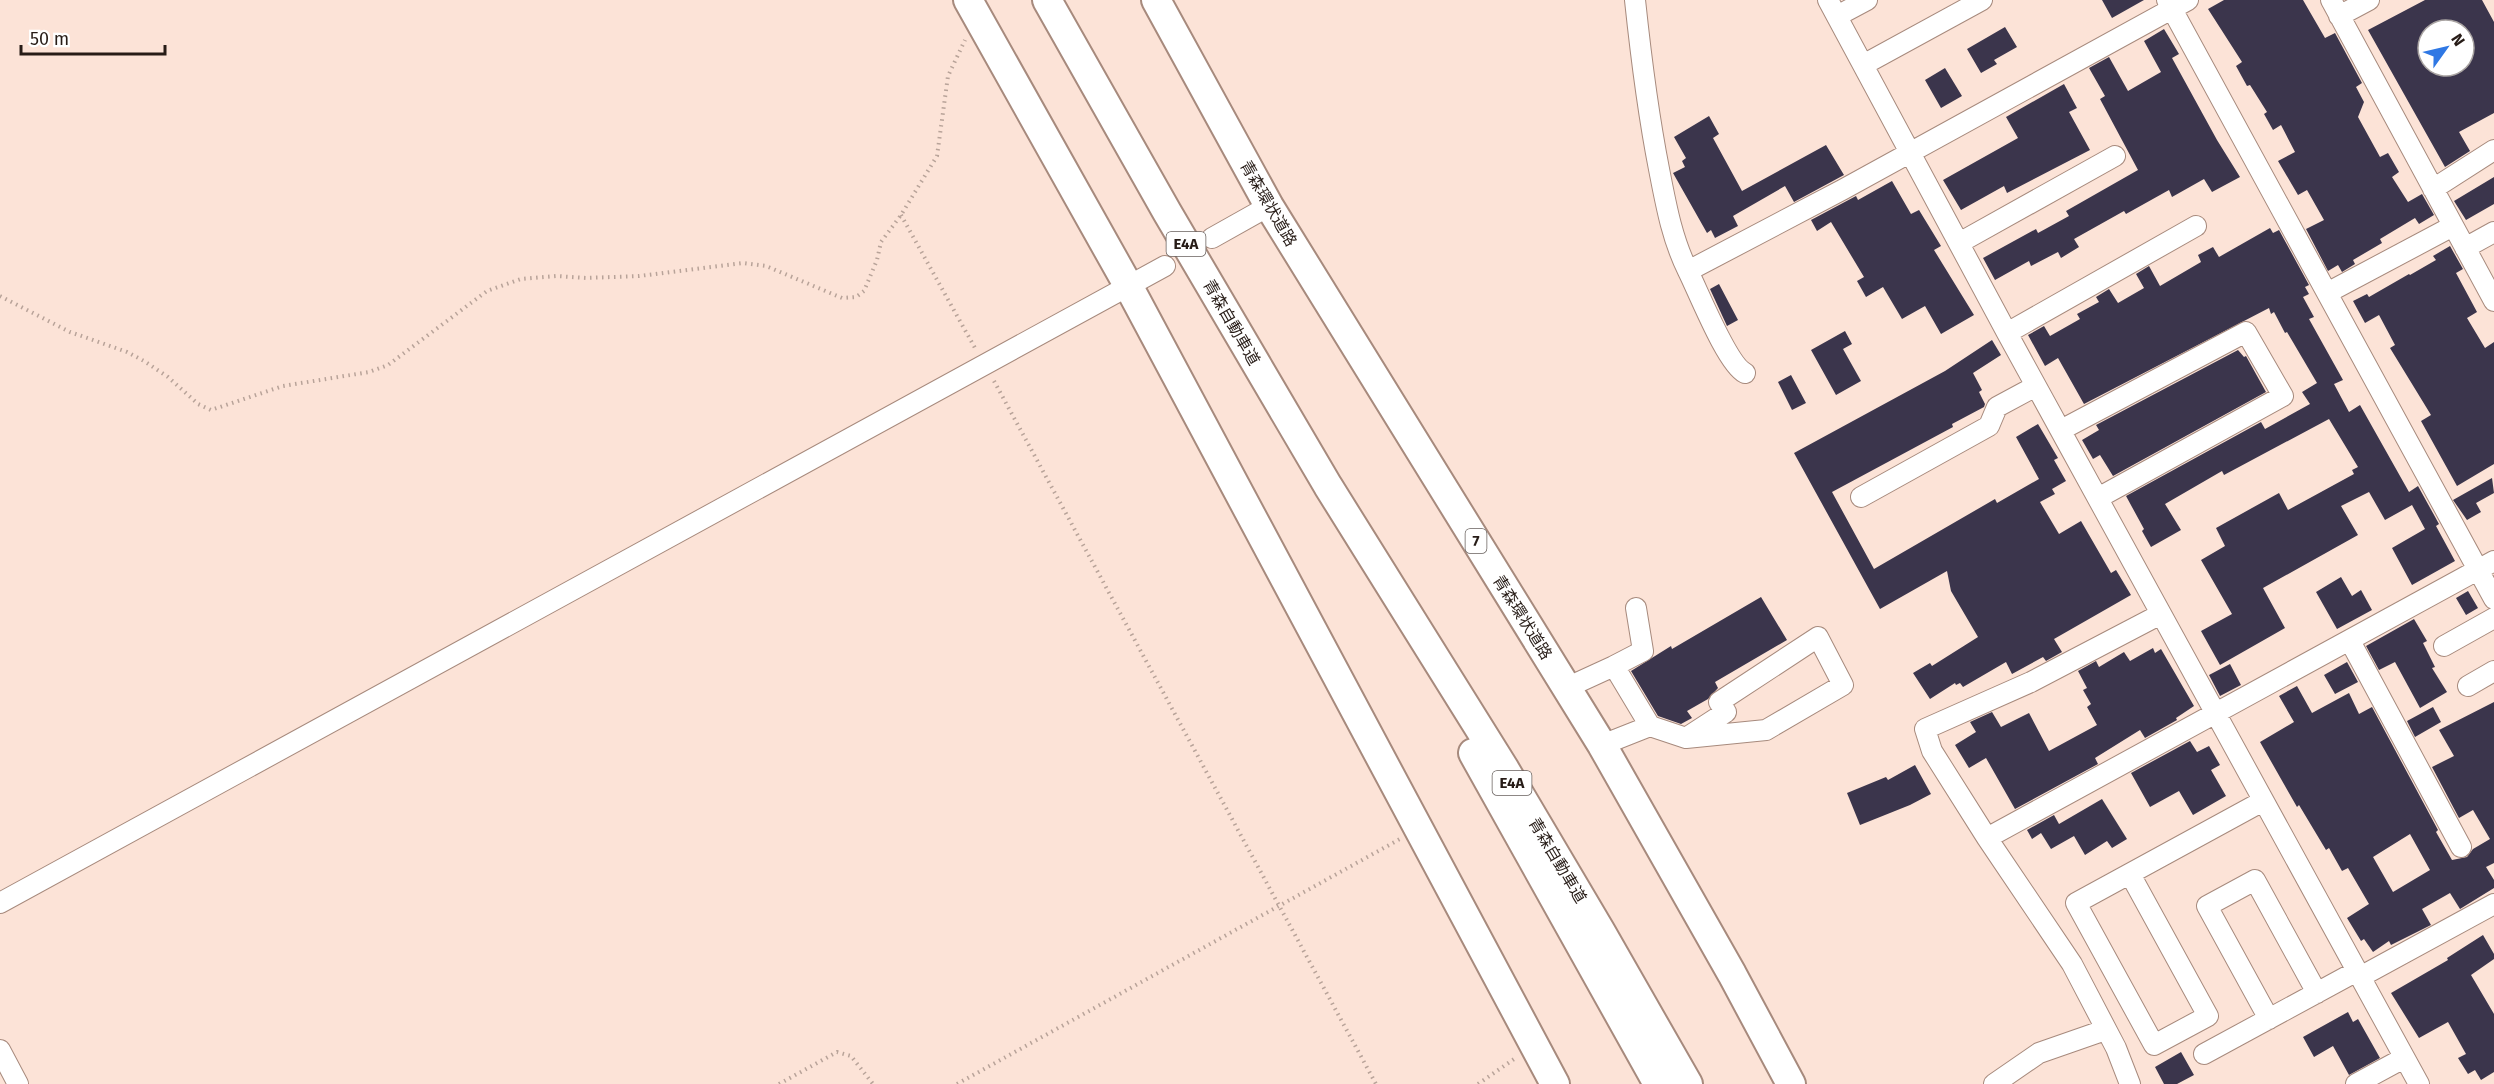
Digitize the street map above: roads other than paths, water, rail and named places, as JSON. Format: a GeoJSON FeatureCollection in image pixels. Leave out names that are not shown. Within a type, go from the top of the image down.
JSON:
{"type":"FeatureCollection","features":[{"type":"Feature","properties":{"kind":"highway"},"geometry":{"type":"LineString","coordinates":[[968,0],[1129,287],[1555,1084]]}},
{"type":"Feature","properties":{"kind":"highway","name":"青森自動車道"},"geometry":{"type":"LineString","coordinates":[[1047,0],[1167,212],[1328,486],[1516,789],[1688,1084]]}},
{"type":"Feature","properties":{"kind":"highway","name":"青森環状道路"},"geometry":{"type":"LineString","coordinates":[[1156,0],[1269,206],[1602,745],[1791,1084]]}},
{"type":"Feature","properties":{"kind":"highway","name":"青森自動車道"},"geometry":{"type":"LineString","coordinates":[[1328,486],[1486,777],[1658,1084]]}},
{"type":"Feature","properties":{"kind":"street"},"geometry":{"type":"LineString","coordinates":[[1635,0],[1648,113],[1669,224],[1688,271],[1729,356],[1738,369],[1745,373]]}},
{"type":"Feature","properties":{"kind":"street"},"geometry":{"type":"LineString","coordinates":[[1867,0],[1832,8],[2007,333],[2419,1084]]}},
{"type":"Feature","properties":{"kind":"street"},"geometry":{"type":"LineString","coordinates":[[1863,65],[1982,0]]}},
{"type":"Feature","properties":{"kind":"street"},"geometry":{"type":"LineString","coordinates":[[2369,0],[2335,8],[2494,301]]}},
{"type":"Feature","properties":{"kind":"street"},"geometry":{"type":"LineString","coordinates":[[1688,271],[1911,152],[2175,3],[2327,293],[2486,566],[2494,599]]}},
{"type":"Feature","properties":{"kind":"street"},"geometry":{"type":"LineString","coordinates":[[2433,189],[2494,150]]}},
{"type":"Feature","properties":{"kind":"street"},"geometry":{"type":"LineString","coordinates":[[1959,243],[2115,156]]}},
{"type":"Feature","properties":{"kind":"street"},"geometry":{"type":"LineString","coordinates":[[1212,238],[1269,206]]}},
{"type":"Feature","properties":{"kind":"street"},"geometry":{"type":"LineString","coordinates":[[2007,333],[2196,226]]}},
{"type":"Feature","properties":{"kind":"street"},"geometry":{"type":"LineString","coordinates":[[2327,293],[2453,226]]}},
{"type":"Feature","properties":{"kind":"street"},"geometry":{"type":"LineString","coordinates":[[2465,248],[2494,232]]}},
{"type":"Feature","properties":{"kind":"street"},"geometry":{"type":"LineString","coordinates":[[0,903],[1165,266]]}},
{"type":"Feature","properties":{"kind":"street"},"geometry":{"type":"LineString","coordinates":[[2061,430],[2246,332],[2283,396],[2098,498]]}},
{"type":"Feature","properties":{"kind":"street"},"geometry":{"type":"LineString","coordinates":[[1861,497],[1989,426],[1997,407],[2036,386]]}},
{"type":"Feature","properties":{"kind":"street"},"geometry":{"type":"LineString","coordinates":[[1987,837],[2486,566]]}},
{"type":"Feature","properties":{"kind":"street"},"geometry":{"type":"LineString","coordinates":[[1566,688],[1643,651],[1636,608]]}},
{"type":"Feature","properties":{"kind":"street"},"geometry":{"type":"LineString","coordinates":[[2130,1084],[2116,1048],[2072,964],[1932,751],[1925,729],[2031,682],[2161,614]]}},
{"type":"Feature","properties":{"kind":"street"},"geometry":{"type":"LineString","coordinates":[[2444,646],[2494,618]]}},
{"type":"Feature","properties":{"kind":"street"},"geometry":{"type":"LineString","coordinates":[[1602,745],[1650,726],[1686,738],[1766,730],[1843,685],[1818,637],[1719,702],[1726,712],[1686,738]]}},
{"type":"Feature","properties":{"kind":"street"},"geometry":{"type":"LineString","coordinates":[[2350,641],[2461,847]]}},
{"type":"Feature","properties":{"kind":"street"},"geometry":{"type":"LineString","coordinates":[[1614,666],[1650,726]]}},
{"type":"Feature","properties":{"kind":"street"},"geometry":{"type":"LineString","coordinates":[[2468,687],[2494,671]]}},
{"type":"Feature","properties":{"kind":"street"},"geometry":{"type":"LineString","coordinates":[[2130,874],[2208,1016],[2154,1045],[2076,903],[2263,801]]}},
{"type":"Feature","properties":{"kind":"street"},"geometry":{"type":"LineString","coordinates":[[2269,1019],[2207,906],[2255,880],[2316,993]]}},
{"type":"Feature","properties":{"kind":"street"},"geometry":{"type":"LineString","coordinates":[[2204,1054],[2316,993],[2359,974],[2494,904]]}},
{"type":"Feature","properties":{"kind":"street"},"geometry":{"type":"LineString","coordinates":[[1994,1084],[2038,1053],[2105,1030]]}},
{"type":"Feature","properties":{"kind":"street"},"geometry":{"type":"LineString","coordinates":[[0,1050],[18,1084]]}},
{"type":"Feature","properties":{"kind":"street"},"geometry":{"type":"LineString","coordinates":[[2356,1084],[2404,1058]]}}]}
